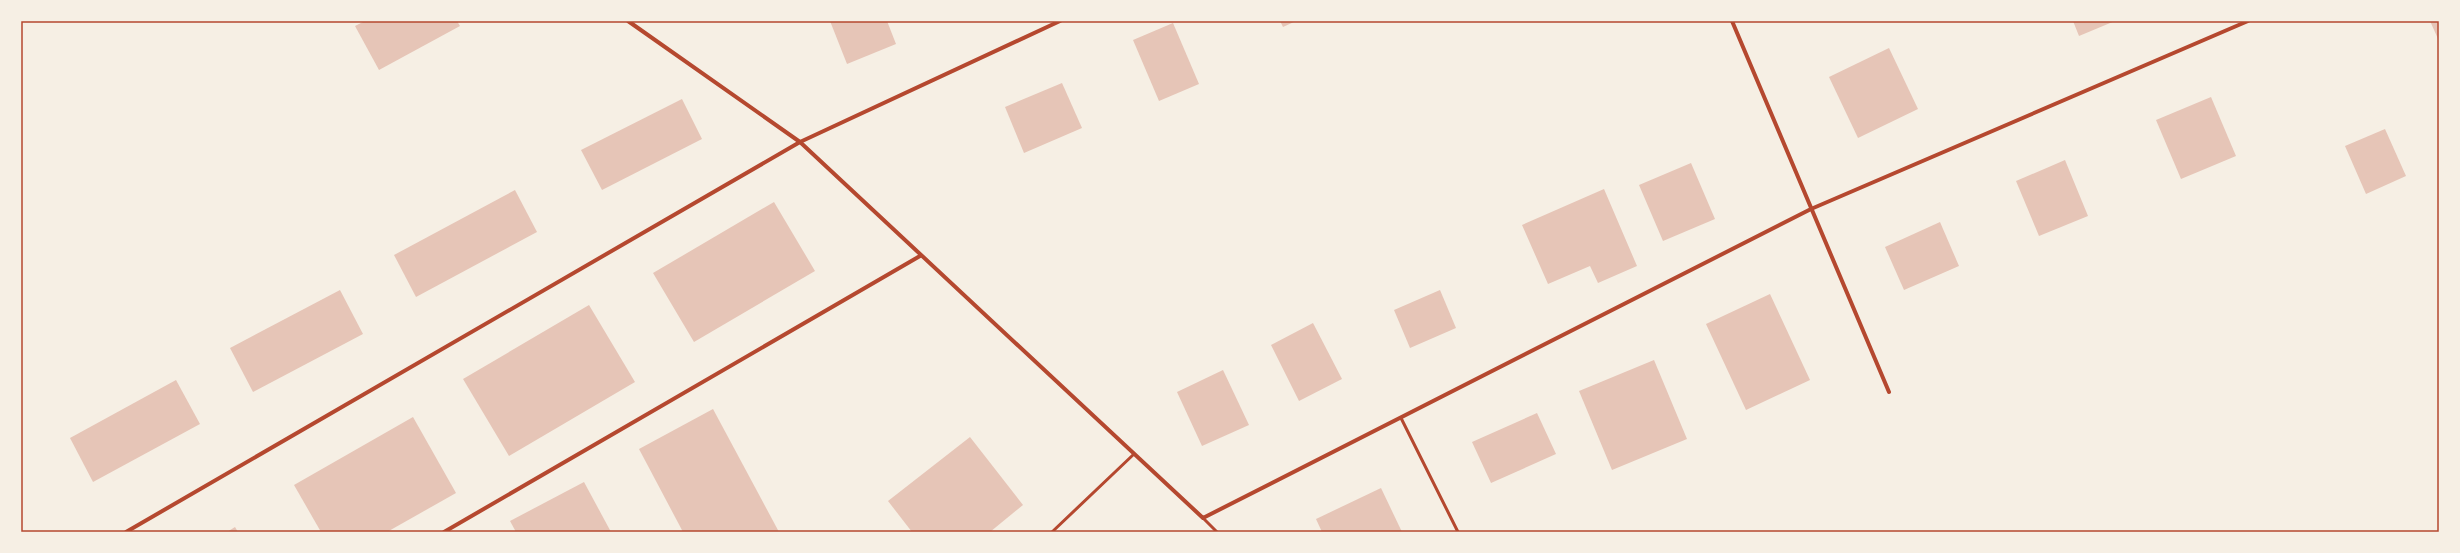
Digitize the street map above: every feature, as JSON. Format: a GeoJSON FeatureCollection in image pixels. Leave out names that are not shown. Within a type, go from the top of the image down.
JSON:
{"type":"FeatureCollection","features":[{"type":"Feature","properties":{"kind":"street"},"geometry":{"type":"LineString","coordinates":[[628,21],[800,142],[920,256],[1203,518],[1811,209],[2248,21]]}},
{"type":"Feature","properties":{"kind":"street"},"geometry":{"type":"LineString","coordinates":[[126,532],[800,142],[1060,21]]}},
{"type":"Feature","properties":{"kind":"street"},"geometry":{"type":"LineString","coordinates":[[1732,21],[1889,392]]}},
{"type":"Feature","properties":{"kind":"street"},"geometry":{"type":"LineString","coordinates":[[444,532],[920,256]]}},
{"type":"Feature","properties":{"kind":"lane"},"geometry":{"type":"LineString","coordinates":[[1401,418],[1458,532]]}},
{"type":"Feature","properties":{"kind":"lane"},"geometry":{"type":"LineString","coordinates":[[1052,532],[1134,454]]}},
{"type":"Feature","properties":{"kind":"lane"},"geometry":{"type":"LineString","coordinates":[[1203,518],[1217,532]]}},
{"type":"Feature","properties":{"kind":"building"},"geometry":{"type":"Polygon","coordinates":[[[365,21],[457,21],[460,26],[379,70],[355,26],[365,21]]]}},
{"type":"Feature","properties":{"kind":"building"},"geometry":{"type":"Polygon","coordinates":[[[830,21],[887,21],[896,44],[847,64],[830,21]]]}},
{"type":"Feature","properties":{"kind":"building"},"geometry":{"type":"Polygon","coordinates":[[[1280,21],[1296,21],[1283,27],[1280,21]]]}},
{"type":"Feature","properties":{"kind":"building"},"geometry":{"type":"Polygon","coordinates":[[[2073,21],[2115,21],[2079,36],[2073,21]]]}},
{"type":"Feature","properties":{"kind":"building"},"geometry":{"type":"Polygon","coordinates":[[[2430,21],[2439,21],[2439,41],[2430,21]]]}},
{"type":"Feature","properties":{"kind":"building"},"geometry":{"type":"Polygon","coordinates":[[[1173,23],[1199,84],[1159,101],[1133,40],[1173,23]]]}},
{"type":"Feature","properties":{"kind":"building"},"geometry":{"type":"Polygon","coordinates":[[[1889,48],[1918,109],[1858,138],[1829,77],[1889,48]]]}},
{"type":"Feature","properties":{"kind":"building"},"geometry":{"type":"Polygon","coordinates":[[[1062,83],[1082,128],[1024,153],[1005,107],[1062,83]]]}},
{"type":"Feature","properties":{"kind":"building"},"geometry":{"type":"Polygon","coordinates":[[[2211,97],[2236,156],[2181,179],[2156,120],[2211,97]]]}},
{"type":"Feature","properties":{"kind":"building"},"geometry":{"type":"Polygon","coordinates":[[[682,99],[702,139],[602,190],[581,150],[682,99]]]}},
{"type":"Feature","properties":{"kind":"building"},"geometry":{"type":"Polygon","coordinates":[[[2385,129],[2406,176],[2366,194],[2345,146],[2385,129]]]}},
{"type":"Feature","properties":{"kind":"building"},"geometry":{"type":"Polygon","coordinates":[[[2065,160],[2088,216],[2039,236],[2016,181],[2065,160]]]}},
{"type":"Feature","properties":{"kind":"building"},"geometry":{"type":"Polygon","coordinates":[[[1691,163],[1715,219],[1663,241],[1639,185],[1691,163]]]}},
{"type":"Feature","properties":{"kind":"building"},"geometry":{"type":"Polygon","coordinates":[[[1604,189],[1637,266],[1598,283],[1590,266],[1548,284],[1522,225],[1604,189]]]}},
{"type":"Feature","properties":{"kind":"building"},"geometry":{"type":"Polygon","coordinates":[[[515,190],[537,232],[416,297],[394,255],[515,190]]]}},
{"type":"Feature","properties":{"kind":"building"},"geometry":{"type":"Polygon","coordinates":[[[774,202],[815,271],[694,342],[653,273],[774,202]]]}},
{"type":"Feature","properties":{"kind":"building"},"geometry":{"type":"Polygon","coordinates":[[[1940,222],[1959,266],[1904,290],[1885,247],[1940,222]]]}},
{"type":"Feature","properties":{"kind":"building"},"geometry":{"type":"Polygon","coordinates":[[[340,290],[363,334],[253,392],[230,348],[340,290]]]}},
{"type":"Feature","properties":{"kind":"building"},"geometry":{"type":"Polygon","coordinates":[[[1440,290],[1456,328],[1410,348],[1394,310],[1440,290]]]}},
{"type":"Feature","properties":{"kind":"building"},"geometry":{"type":"Polygon","coordinates":[[[1770,294],[1810,380],[1746,410],[1706,324],[1770,294]]]}},
{"type":"Feature","properties":{"kind":"building"},"geometry":{"type":"Polygon","coordinates":[[[589,305],[635,382],[509,456],[463,379],[589,305]]]}},
{"type":"Feature","properties":{"kind":"building"},"geometry":{"type":"Polygon","coordinates":[[[1313,323],[1342,379],[1299,401],[1271,345],[1313,323]]]}},
{"type":"Feature","properties":{"kind":"building"},"geometry":{"type":"Polygon","coordinates":[[[1654,360],[1687,439],[1612,470],[1579,391],[1654,360]]]}},
{"type":"Feature","properties":{"kind":"building"},"geometry":{"type":"Polygon","coordinates":[[[1223,370],[1249,425],[1202,446],[1177,392],[1223,370]]]}},
{"type":"Feature","properties":{"kind":"building"},"geometry":{"type":"Polygon","coordinates":[[[176,380],[200,424],[93,482],[70,438],[176,380]]]}},
{"type":"Feature","properties":{"kind":"building"},"geometry":{"type":"Polygon","coordinates":[[[713,409],[779,532],[683,532],[639,449],[713,409]]]}},
{"type":"Feature","properties":{"kind":"building"},"geometry":{"type":"Polygon","coordinates":[[[1537,413],[1556,454],[1491,483],[1472,442],[1537,413]]]}},
{"type":"Feature","properties":{"kind":"building"},"geometry":{"type":"Polygon","coordinates":[[[413,417],[456,493],[387,532],[321,532],[294,485],[413,417]]]}},
{"type":"Feature","properties":{"kind":"building"},"geometry":{"type":"Polygon","coordinates":[[[970,437],[1023,505],[990,532],[912,532],[888,501],[970,437]]]}},
{"type":"Feature","properties":{"kind":"building"},"geometry":{"type":"Polygon","coordinates":[[[584,482],[611,532],[516,532],[510,521],[584,482]]]}},
{"type":"Feature","properties":{"kind":"building"},"geometry":{"type":"Polygon","coordinates":[[[1381,488],[1402,532],[1322,532],[1316,519],[1381,488]]]}},
{"type":"Feature","properties":{"kind":"building"},"geometry":{"type":"Polygon","coordinates":[[[235,527],[238,532],[227,532],[235,527]]]}}]}
